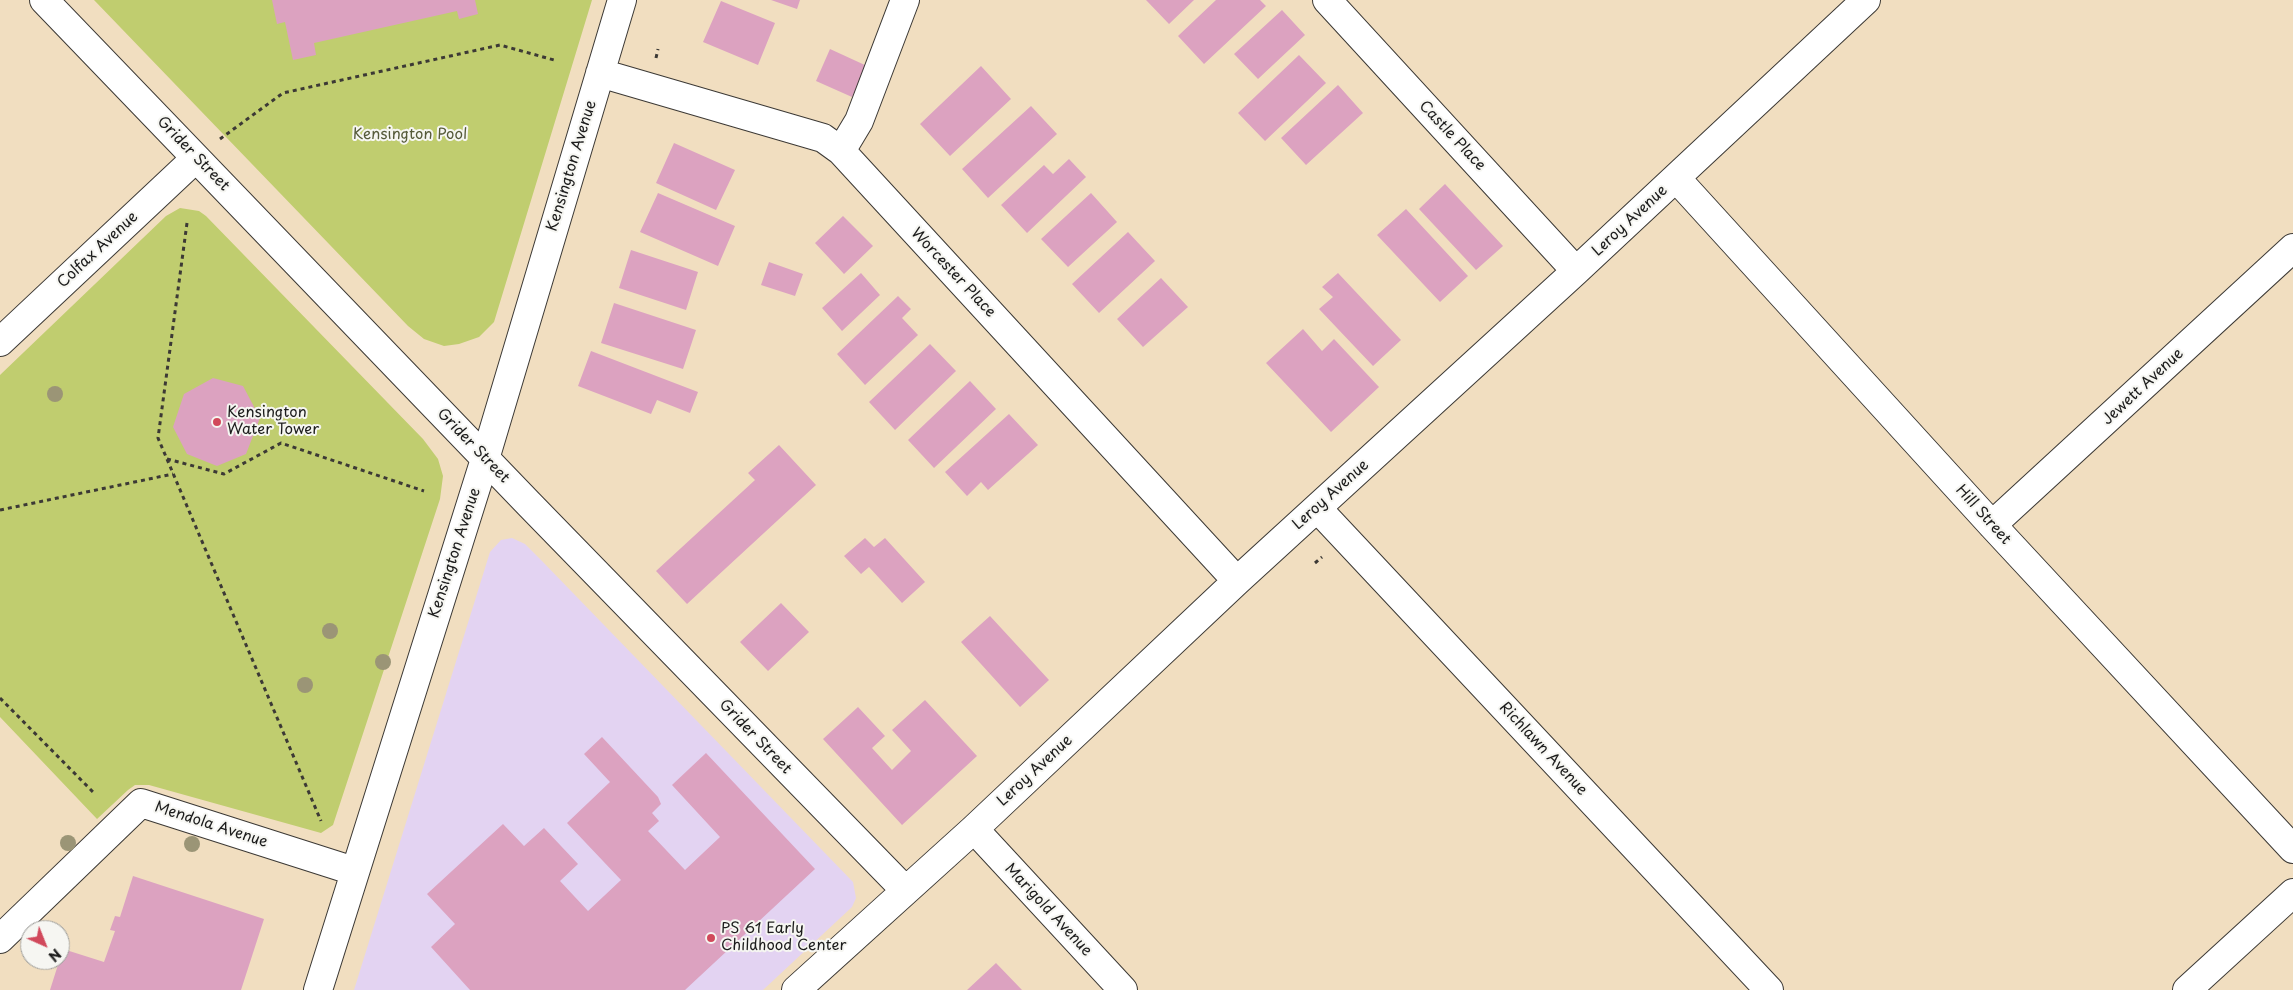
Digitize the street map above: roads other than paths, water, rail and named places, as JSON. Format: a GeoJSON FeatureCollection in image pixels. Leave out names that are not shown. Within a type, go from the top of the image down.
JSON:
{"type":"FeatureCollection","features":[{"type":"Feature","properties":{"kind":"street","name":"Grider Street"},"geometry":{"type":"LineString","coordinates":[[44,0],[485,459],[905,890]]}},
{"type":"Feature","properties":{"kind":"street","name":"Kensington Avenue"},"geometry":{"type":"LineString","coordinates":[[318,990],[485,459],[622,0]]}},
{"type":"Feature","properties":{"kind":"street"},"geometry":{"type":"LineString","coordinates":[[841,151],[859,122],[905,0]]}},
{"type":"Feature","properties":{"kind":"street","name":"Castle Place"},"geometry":{"type":"LineString","coordinates":[[1327,0],[1576,271]]}},
{"type":"Feature","properties":{"kind":"street","name":"Leroy Avenue"},"geometry":{"type":"LineString","coordinates":[[796,990],[974,829],[1237,581],[1576,271],[1866,0]]}},
{"type":"Feature","properties":{"kind":"street","name":"Worcester Place"},"geometry":{"type":"LineString","coordinates":[[600,73],[823,138],[841,151],[1237,581]]}},
{"type":"Feature","properties":{"kind":"street","name":"Colfax Avenue"},"geometry":{"type":"LineString","coordinates":[[0,342],[196,158]]}},
{"type":"Feature","properties":{"kind":"street","name":"Hill Street"},"geometry":{"type":"LineString","coordinates":[[1676,178],[1992,525],[2293,849]]}},
{"type":"Feature","properties":{"kind":"street","name":"Jewett Avenue"},"geometry":{"type":"LineString","coordinates":[[1992,525],[2293,248]]}},
{"type":"Feature","properties":{"kind":"street","name":"Richlawn Avenue"},"geometry":{"type":"LineString","coordinates":[[1316,508],[1769,990]]}},
{"type":"Feature","properties":{"kind":"street","name":"Mendola Avenue"},"geometry":{"type":"LineString","coordinates":[[0,939],[141,802],[354,871]]}},
{"type":"Feature","properties":{"kind":"street","name":"Marigold Avenue"},"geometry":{"type":"LineString","coordinates":[[974,829],[1123,990]]}},
{"type":"Feature","properties":{"kind":"street"},"geometry":{"type":"LineString","coordinates":[[2187,990],[2293,893]]}},
{"type":"Feature","properties":{"kind":"place","name":"Kensington Water Tower"},"geometry":{"type":"Point","coordinates":[217,422]}},
{"type":"Feature","properties":{"kind":"place","name":"PS 61 Early Childhood Center"},"geometry":{"type":"Point","coordinates":[711,938]}},
{"type":"Feature","properties":{"kind":"park label","name":"Kensington Pool"},"geometry":{"type":"Point","coordinates":[410,135]}}]}
